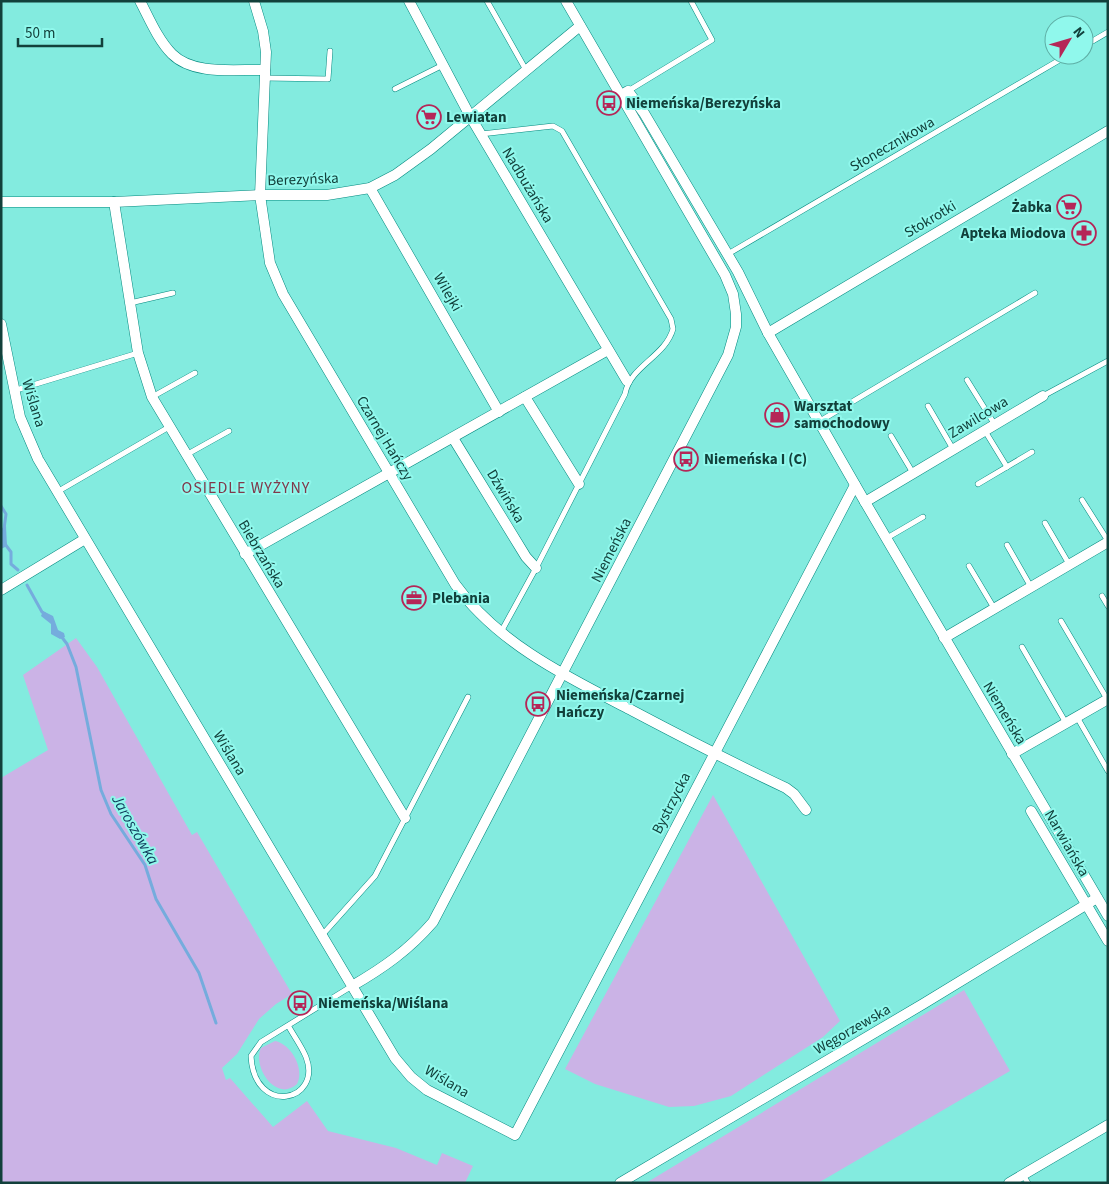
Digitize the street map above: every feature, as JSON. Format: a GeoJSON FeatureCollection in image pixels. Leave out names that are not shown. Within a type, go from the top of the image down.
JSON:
{"type":"FeatureCollection","features":[{"type":"Feature","properties":{"kind":"street"},"geometry":{"type":"LineString","coordinates":[[140,1],[167,49],[182,62],[202,67],[265,74]]}},
{"type":"Feature","properties":{"kind":"street","name":"Czarnej Hańczy"},"geometry":{"type":"LineString","coordinates":[[254,1],[263,31],[265,74],[260,195],[270,263],[283,294],[455,584],[485,619],[562,674],[786,788],[794,794],[806,810]]}},
{"type":"Feature","properties":{"kind":"street","name":"Nadbużańska"},"geometry":{"type":"LineString","coordinates":[[409,1],[480,134],[627,381]]}},
{"type":"Feature","properties":{"kind":"street","name":"Niemeńska"},"geometry":{"type":"LineString","coordinates":[[352,986],[393,961],[414,944],[433,922],[728,355],[736,327],[735,305],[725,275],[624,94],[566,1]]}},
{"type":"Feature","properties":{"kind":"street","name":"Berezyńska"},"geometry":{"type":"LineString","coordinates":[[1,202],[114,202],[260,195],[327,196],[370,188],[395,175],[580,26]]}},
{"type":"Feature","properties":{"kind":"street","name":"Niemeńska"},"geometry":{"type":"LineString","coordinates":[[624,94],[644,113],[728,254],[768,333],[855,485],[1108,916]]}},
{"type":"Feature","properties":{"kind":"street","name":"Stokrotki"},"geometry":{"type":"LineString","coordinates":[[768,333],[1108,131]]}},
{"type":"Feature","properties":{"kind":"street","name":"Wilejki"},"geometry":{"type":"LineString","coordinates":[[370,188],[499,412]]}},
{"type":"Feature","properties":{"kind":"street","name":"Biebrzańska"},"geometry":{"type":"LineString","coordinates":[[114,202],[138,353],[152,397],[405,818]]}},
{"type":"Feature","properties":{"kind":"street","name":"Wiślana"},"geometry":{"type":"LineString","coordinates":[[2,330],[13,391],[20,417],[34,451],[395,1058],[419,1084],[515,1135]]}},
{"type":"Feature","properties":{"kind":"street"},"geometry":{"type":"LineString","coordinates":[[245,554],[608,350]]}},
{"type":"Feature","properties":{"kind":"street","name":"Zawilcowa"},"geometry":{"type":"LineString","coordinates":[[865,502],[1044,396]]}},
{"type":"Feature","properties":{"kind":"street"},"geometry":{"type":"LineString","coordinates":[[525,397],[579,484]]}},
{"type":"Feature","properties":{"kind":"street","name":"Dźwińska"},"geometry":{"type":"LineString","coordinates":[[453,438],[526,557],[536,568]]}},
{"type":"Feature","properties":{"kind":"street","name":"Bystrzycka"},"geometry":{"type":"LineString","coordinates":[[515,1135],[855,485]]}},
{"type":"Feature","properties":{"kind":"street"},"geometry":{"type":"LineString","coordinates":[[1,590],[85,539]]}},
{"type":"Feature","properties":{"kind":"street"},"geometry":{"type":"LineString","coordinates":[[944,638],[1108,542]]}},
{"type":"Feature","properties":{"kind":"street"},"geometry":{"type":"LineString","coordinates":[[1012,754],[1107,699]]}},
{"type":"Feature","properties":{"kind":"street","name":"Narwiańska"},"geometry":{"type":"LineString","coordinates":[[1032,811],[1108,941]]}},
{"type":"Feature","properties":{"kind":"street","name":"Węgorzewska"},"geometry":{"type":"LineString","coordinates":[[620,1183],[924,1004],[1097,898]]}},
{"type":"Feature","properties":{"kind":"street"},"geometry":{"type":"LineString","coordinates":[[1009,1183],[1026,1179],[1108,1125]]}},
{"type":"Feature","properties":{"kind":"lane"},"geometry":{"type":"LineString","coordinates":[[487,1],[526,70]]}},
{"type":"Feature","properties":{"kind":"lane"},"geometry":{"type":"LineString","coordinates":[[624,94],[712,40],[690,1]]}},
{"type":"Feature","properties":{"kind":"lane"},"geometry":{"type":"LineString","coordinates":[[1094,40],[1108,32]]}},
{"type":"Feature","properties":{"kind":"lane"},"geometry":{"type":"LineString","coordinates":[[265,74],[328,79],[330,51]]}},
{"type":"Feature","properties":{"kind":"lane"},"geometry":{"type":"LineString","coordinates":[[395,89],[443,65]]}},
{"type":"Feature","properties":{"kind":"lane","name":"Słonecznikowa"},"geometry":{"type":"LineString","coordinates":[[728,254],[1051,65]]}},
{"type":"Feature","properties":{"kind":"lane"},"geometry":{"type":"LineString","coordinates":[[480,134],[553,126],[562,132],[672,323],[672,335],[664,349],[627,381],[625,394],[501,632]]}},
{"type":"Feature","properties":{"kind":"lane"},"geometry":{"type":"LineString","coordinates":[[130,303],[173,293]]}},
{"type":"Feature","properties":{"kind":"lane"},"geometry":{"type":"LineString","coordinates":[[820,421],[1035,293]]}},
{"type":"Feature","properties":{"kind":"lane"},"geometry":{"type":"LineString","coordinates":[[13,391],[138,353]]}},
{"type":"Feature","properties":{"kind":"lane","name":"Zawilcowa"},"geometry":{"type":"LineString","coordinates":[[1044,396],[1108,361]]}},
{"type":"Feature","properties":{"kind":"lane"},"geometry":{"type":"LineString","coordinates":[[152,397],[195,373]]}},
{"type":"Feature","properties":{"kind":"lane"},"geometry":{"type":"LineString","coordinates":[[967,380],[995,425]]}},
{"type":"Feature","properties":{"kind":"lane"},"geometry":{"type":"LineString","coordinates":[[928,406],[953,449]]}},
{"type":"Feature","properties":{"kind":"lane"},"geometry":{"type":"LineString","coordinates":[[57,492],[169,427]]}},
{"type":"Feature","properties":{"kind":"lane"},"geometry":{"type":"LineString","coordinates":[[186,456],[229,431]]}},
{"type":"Feature","properties":{"kind":"lane"},"geometry":{"type":"LineString","coordinates":[[985,431],[1007,467]]}},
{"type":"Feature","properties":{"kind":"lane"},"geometry":{"type":"LineString","coordinates":[[891,436],[913,473]]}},
{"type":"Feature","properties":{"kind":"lane"},"geometry":{"type":"LineString","coordinates":[[978,484],[1032,452]]}},
{"type":"Feature","properties":{"kind":"lane"},"geometry":{"type":"LineString","coordinates":[[1082,500],[1108,542]]}},
{"type":"Feature","properties":{"kind":"lane"},"geometry":{"type":"LineString","coordinates":[[886,538],[923,517]]}},
{"type":"Feature","properties":{"kind":"lane"},"geometry":{"type":"LineString","coordinates":[[1045,522],[1069,564]]}},
{"type":"Feature","properties":{"kind":"lane"},"geometry":{"type":"LineString","coordinates":[[1007,545],[1031,587]]}},
{"type":"Feature","properties":{"kind":"lane"},"geometry":{"type":"LineString","coordinates":[[969,566],[995,608]]}},
{"type":"Feature","properties":{"kind":"lane"},"geometry":{"type":"LineString","coordinates":[[1102,596],[1108,606]]}},
{"type":"Feature","properties":{"kind":"lane"},"geometry":{"type":"LineString","coordinates":[[1061,621],[1107,699]]}},
{"type":"Feature","properties":{"kind":"lane"},"geometry":{"type":"LineString","coordinates":[[1022,647],[1066,723]]}},
{"type":"Feature","properties":{"kind":"lane"},"geometry":{"type":"LineString","coordinates":[[324,933],[375,876],[468,697]]}},
{"type":"Feature","properties":{"kind":"lane"},"geometry":{"type":"LineString","coordinates":[[1076,717],[1108,771]]}},
{"type":"Feature","properties":{"kind":"lane"},"geometry":{"type":"LineString","coordinates":[[1101,759],[1108,755]]}},
{"type":"Feature","properties":{"kind":"lane"},"geometry":{"type":"LineString","coordinates":[[289,1026],[306,1058],[309,1076],[306,1084],[297,1093],[284,1098],[270,1094],[260,1085],[252,1072],[251,1056],[261,1042],[352,986]]}},
{"type":"Feature","properties":{"kind":"shaded area"},"geometry":{"type":"Polygon","coordinates":[[[76,638],[97,667],[192,835],[197,832],[292,994],[276,1004],[259,1019],[237,1054],[222,1068],[226,1080],[230,1078],[273,1127],[307,1101],[328,1131],[396,1148],[437,1165],[442,1153],[473,1166],[465,1183],[1,1183],[1,778],[48,750],[23,675],[76,638]]]}},
{"type":"Feature","properties":{"kind":"shaded area"},"geometry":{"type":"Polygon","coordinates":[[[713,795],[840,1021],[823,1037],[731,1096],[694,1106],[669,1107],[595,1084],[565,1069],[713,795]]]}},
{"type":"Feature","properties":{"kind":"shaded area"},"geometry":{"type":"Polygon","coordinates":[[[964,990],[1010,1071],[818,1183],[646,1183],[964,990]]]}},
{"type":"Feature","properties":{"kind":"shaded area"},"geometry":{"type":"Polygon","coordinates":[[[275,1041],[281,1043],[291,1052],[298,1065],[299,1078],[297,1084],[289,1089],[281,1089],[274,1086],[263,1073],[260,1064],[261,1048],[275,1041]]]}},
{"type":"Feature","properties":{"kind":"water"},"geometry":{"type":"Polygon","coordinates":[[[6,526],[7,546],[1,549],[1,529],[6,526]]]}},
{"type":"Feature","properties":{"kind":"water"},"geometry":{"type":"Polygon","coordinates":[[[43,611],[53,616],[58,630],[64,633],[65,637],[60,639],[51,634],[51,624],[41,616],[43,611]]]}},
{"type":"Feature","properties":{"kind":"waterway","name":"Jaroszówka"},"geometry":{"type":"LineString","coordinates":[[1,506],[6,514],[4,529]]}},
{"type":"Feature","properties":{"kind":"waterway","name":"Jaroszówka"},"geometry":{"type":"LineString","coordinates":[[5,544],[11,552],[11,564],[18,570]]}},
{"type":"Feature","properties":{"kind":"waterway","name":"Jaroszówka"},"geometry":{"type":"LineString","coordinates":[[27,585],[45,614]]}},
{"type":"Feature","properties":{"kind":"waterway","name":"Jaroszówka"},"geometry":{"type":"LineString","coordinates":[[61,636],[67,644],[76,667],[101,790],[111,814],[145,865],[156,899],[199,973],[216,1023]]}},
{"type":"Feature","properties":{"kind":"place","name":"Niemeńska/Berezyńska"},"geometry":{"type":"Point","coordinates":[609,103]}},
{"type":"Feature","properties":{"kind":"place","name":"Lewiatan"},"geometry":{"type":"Point","coordinates":[429,117]}},
{"type":"Feature","properties":{"kind":"place","name":"Żabka"},"geometry":{"type":"Point","coordinates":[1069,207]}},
{"type":"Feature","properties":{"kind":"place","name":"Apteka Miodova"},"geometry":{"type":"Point","coordinates":[1084,233]}},
{"type":"Feature","properties":{"kind":"place","name":"Warsztat samochodowy"},"geometry":{"type":"Point","coordinates":[777,415]}},
{"type":"Feature","properties":{"kind":"place","name":"Niemeńska I (C)"},"geometry":{"type":"Point","coordinates":[686,459]}},
{"type":"Feature","properties":{"kind":"place","name":"Plebania"},"geometry":{"type":"Point","coordinates":[414,598]}},
{"type":"Feature","properties":{"kind":"place","name":"Niemeńska/Czarnej Hańczy"},"geometry":{"type":"Point","coordinates":[538,704]}},
{"type":"Feature","properties":{"kind":"place","name":"Niemeńska/Wiślana"},"geometry":{"type":"Point","coordinates":[300,1003]}},
{"type":"Feature","properties":{"kind":"district","name":"OSIEDLE WYŻYNY"},"geometry":{"type":"Point","coordinates":[246,487]}}]}
